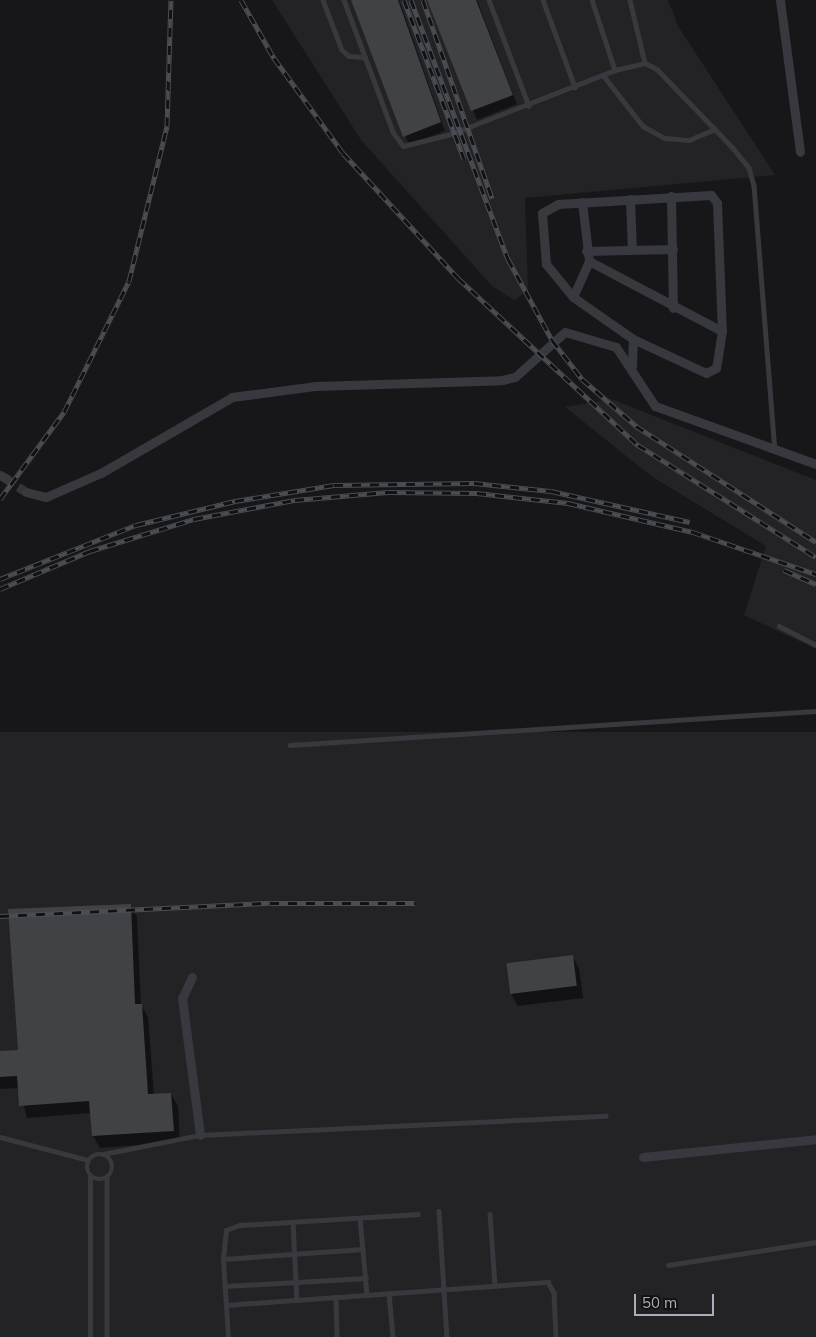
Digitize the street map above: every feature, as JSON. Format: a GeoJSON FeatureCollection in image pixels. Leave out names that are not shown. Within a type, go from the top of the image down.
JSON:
{"type":"FeatureCollection","features":[{"type":"Feature","properties":{"kind":"street"},"geometry":{"type":"LineString","coordinates":[[780,0],[800,152]]}},
{"type":"Feature","properties":{"kind":"street"},"geometry":{"type":"LineString","coordinates":[[704,193],[716,203],[722,331],[718,362],[711,373],[633,339],[573,297],[546,264],[540,220],[550,206],[671,196],[704,193]]}},
{"type":"Feature","properties":{"kind":"street"},"geometry":{"type":"LineString","coordinates":[[671,196],[674,249],[673,308]]}},
{"type":"Feature","properties":{"kind":"street"},"geometry":{"type":"LineString","coordinates":[[630,198],[632,250]]}},
{"type":"Feature","properties":{"kind":"street"},"geometry":{"type":"LineString","coordinates":[[573,297],[589,261],[586,251],[582,202]]}},
{"type":"Feature","properties":{"kind":"street"},"geometry":{"type":"LineString","coordinates":[[586,251],[674,249]]}},
{"type":"Feature","properties":{"kind":"street"},"geometry":{"type":"LineString","coordinates":[[589,261],[673,308],[722,331]]}},
{"type":"Feature","properties":{"kind":"street"},"geometry":{"type":"LineString","coordinates":[[26,492],[46,497],[101,473],[232,397],[316,386],[502,380],[515,377],[565,332],[616,347],[632,366],[642,393],[655,406],[816,464]]}},
{"type":"Feature","properties":{"kind":"street"},"geometry":{"type":"LineString","coordinates":[[632,366],[633,339]]}},
{"type":"Feature","properties":{"kind":"street"},"geometry":{"type":"LineString","coordinates":[[192,977],[182,998],[200,1135]]}},
{"type":"Feature","properties":{"kind":"street"},"geometry":{"type":"LineString","coordinates":[[643,1157],[816,1139]]}},
{"type":"Feature","properties":{"kind":"lane"},"geometry":{"type":"LineString","coordinates":[[323,0],[342,50],[349,56],[365,57]]}},
{"type":"Feature","properties":{"kind":"lane"},"geometry":{"type":"LineString","coordinates":[[344,0],[393,132],[403,146],[529,106],[615,70],[646,64],[657,69],[749,168],[754,184],[775,449]]}},
{"type":"Feature","properties":{"kind":"lane"},"geometry":{"type":"LineString","coordinates":[[489,0],[529,106]]}},
{"type":"Feature","properties":{"kind":"lane"},"geometry":{"type":"LineString","coordinates":[[543,0],[575,87]]}},
{"type":"Feature","properties":{"kind":"lane"},"geometry":{"type":"LineString","coordinates":[[592,0],[615,70]]}},
{"type":"Feature","properties":{"kind":"lane"},"geometry":{"type":"LineString","coordinates":[[630,0],[646,64]]}},
{"type":"Feature","properties":{"kind":"lane"},"geometry":{"type":"LineString","coordinates":[[603,75],[643,126],[665,138],[689,140],[714,129]]}},
{"type":"Feature","properties":{"kind":"lane"},"geometry":{"type":"LineString","coordinates":[[780,626],[816,645]]}},
{"type":"Feature","properties":{"kind":"lane"},"geometry":{"type":"LineString","coordinates":[[290,745],[816,711]]}},
{"type":"Feature","properties":{"kind":"lane"},"geometry":{"type":"LineString","coordinates":[[0,1137],[88,1160],[104,1154],[200,1135],[606,1116]]}},
{"type":"Feature","properties":{"kind":"lane"},"geometry":{"type":"LineString","coordinates":[[104,1154],[113,1167],[107,1178],[108,1337]]}},
{"type":"Feature","properties":{"kind":"lane"},"geometry":{"type":"LineString","coordinates":[[88,1160],[90,1176],[90,1337]]}},
{"type":"Feature","properties":{"kind":"lane"},"geometry":{"type":"LineString","coordinates":[[90,1176],[107,1178]]}},
{"type":"Feature","properties":{"kind":"lane"},"geometry":{"type":"LineString","coordinates":[[439,1211],[447,1337]]}},
{"type":"Feature","properties":{"kind":"lane"},"geometry":{"type":"LineString","coordinates":[[228,1337],[223,1234],[232,1226],[418,1214]]}},
{"type":"Feature","properties":{"kind":"lane"},"geometry":{"type":"LineString","coordinates":[[490,1214],[495,1285]]}},
{"type":"Feature","properties":{"kind":"lane"},"geometry":{"type":"LineString","coordinates":[[360,1218],[368,1295]]}},
{"type":"Feature","properties":{"kind":"lane"},"geometry":{"type":"LineString","coordinates":[[293,1222],[297,1300]]}},
{"type":"Feature","properties":{"kind":"lane"},"geometry":{"type":"LineString","coordinates":[[668,1265],[816,1242]]}},
{"type":"Feature","properties":{"kind":"lane"},"geometry":{"type":"LineString","coordinates":[[223,1259],[363,1249]]}},
{"type":"Feature","properties":{"kind":"lane"},"geometry":{"type":"LineString","coordinates":[[225,1286],[366,1278]]}},
{"type":"Feature","properties":{"kind":"lane"},"geometry":{"type":"LineString","coordinates":[[226,1305],[540,1282],[553,1286],[556,1337]]}},
{"type":"Feature","properties":{"kind":"lane"},"geometry":{"type":"LineString","coordinates":[[389,1293],[392,1337]]}},
{"type":"Feature","properties":{"kind":"lane"},"geometry":{"type":"LineString","coordinates":[[336,1297],[337,1337]]}},
{"type":"Feature","properties":{"kind":"shaded area"},"geometry":{"type":"Polygon","coordinates":[[[272,0],[668,0],[678,26],[775,175],[525,198],[528,291],[514,300],[492,286],[361,140],[272,0]]]}},
{"type":"Feature","properties":{"kind":"shaded area"},"geometry":{"type":"Polygon","coordinates":[[[611,399],[816,480],[816,649],[744,615],[766,546],[651,476],[565,407],[611,399]]]}},
{"type":"Feature","properties":{"kind":"shaded area"},"geometry":{"type":"Polygon","coordinates":[[[0,732],[816,732],[816,1337],[0,1337],[0,732]]]}},
{"type":"Feature","properties":{"kind":"building"},"geometry":{"type":"Polygon","coordinates":[[[351,0],[398,0],[441,122],[403,137],[351,0]]]}},
{"type":"Feature","properties":{"kind":"building"},"geometry":{"type":"Polygon","coordinates":[[[427,0],[476,0],[513,95],[471,111],[427,0]]]}},
{"type":"Feature","properties":{"kind":"building"},"geometry":{"type":"Polygon","coordinates":[[[131,904],[135,1004],[142,1004],[148,1094],[171,1093],[174,1131],[92,1136],[89,1101],[19,1106],[17,1076],[0,1077],[0,1051],[18,1050],[8,909],[131,904]]]}},
{"type":"Feature","properties":{"kind":"building"},"geometry":{"type":"Polygon","coordinates":[[[573,955],[577,986],[510,994],[506,963],[573,955]]]}},
{"type":"Feature","properties":{"kind":"tunnel"},"geometry":{"type":"LineString","coordinates":[[7,479],[26,492]]}},
{"type":"Feature","properties":{"kind":"railway"},"geometry":{"type":"LineString","coordinates":[[0,499],[64,412],[129,281],[167,126],[171,0]]}},
{"type":"Feature","properties":{"kind":"railway"},"geometry":{"type":"LineString","coordinates":[[241,0],[274,58],[343,153],[458,278],[638,445],[816,557]]}},
{"type":"Feature","properties":{"kind":"railway"},"geometry":{"type":"LineString","coordinates":[[404,0],[464,159]]}},
{"type":"Feature","properties":{"kind":"railway"},"geometry":{"type":"LineString","coordinates":[[411,0],[508,259],[552,340],[582,379],[636,426],[816,542]]}},
{"type":"Feature","properties":{"kind":"railway"},"geometry":{"type":"LineString","coordinates":[[423,0],[492,198]]}},
{"type":"Feature","properties":{"kind":"railway"},"geometry":{"type":"LineString","coordinates":[[0,579],[136,525],[235,501],[334,485],[474,483],[551,491],[690,522]]}},
{"type":"Feature","properties":{"kind":"railway"},"geometry":{"type":"LineString","coordinates":[[0,589],[90,551],[194,519],[295,500],[388,492],[477,493],[568,503],[693,532],[816,574]]}},
{"type":"Feature","properties":{"kind":"railway"},"geometry":{"type":"LineString","coordinates":[[784,570],[816,584]]}},
{"type":"Feature","properties":{"kind":"railway"},"geometry":{"type":"LineString","coordinates":[[0,916],[270,903],[415,903]]}}]}
